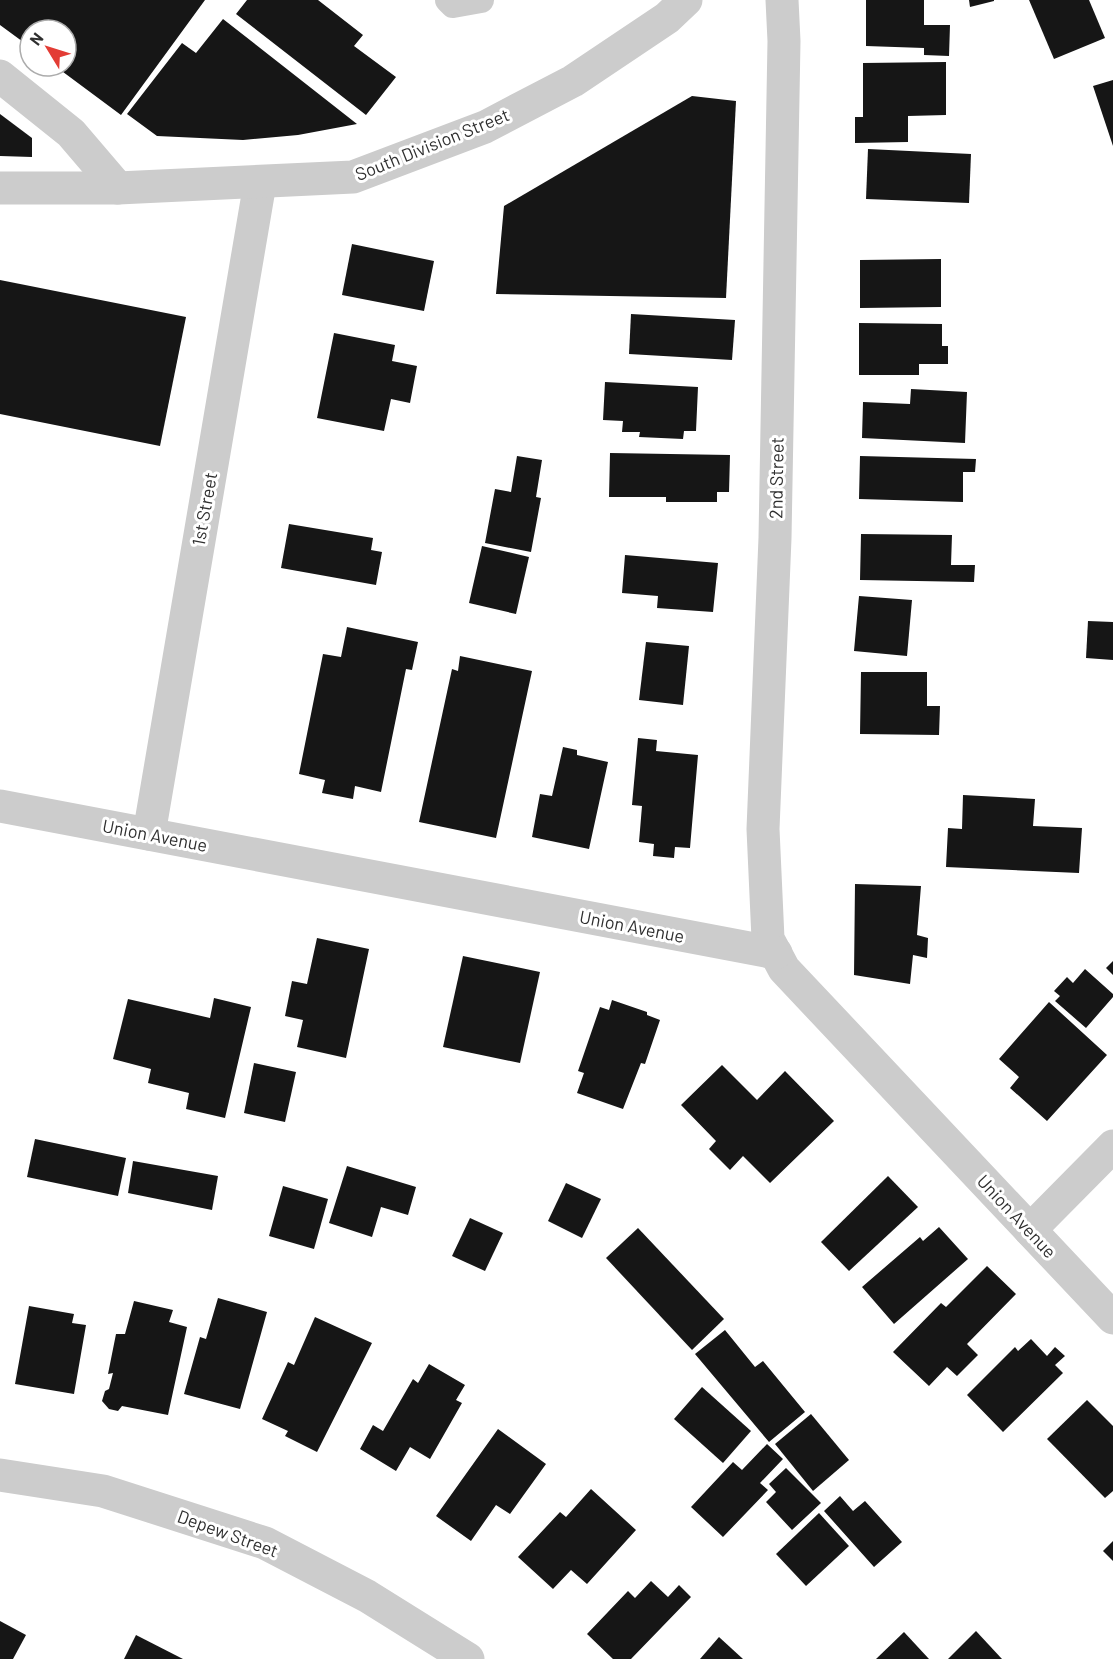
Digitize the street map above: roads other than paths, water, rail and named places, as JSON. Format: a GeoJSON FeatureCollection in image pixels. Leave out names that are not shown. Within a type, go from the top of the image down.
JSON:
{"type":"FeatureCollection","features":[{"type":"Feature","properties":{"kind":"street","name":"South Division Street"},"geometry":{"type":"LineString","coordinates":[[0,188],[118,188],[353,177],[485,127],[573,81],[667,18],[686,0]]}},
{"type":"Feature","properties":{"kind":"street","name":"2nd Street"},"geometry":{"type":"LineString","coordinates":[[776,953],[768,939],[763,829],[775,538],[784,41],[782,0]]}},
{"type":"Feature","properties":{"kind":"street"},"geometry":{"type":"LineString","coordinates":[[0,76],[71,133],[118,188]]}},
{"type":"Feature","properties":{"kind":"street","name":"1st Street"},"geometry":{"type":"LineString","coordinates":[[149,834],[260,183]]}},
{"type":"Feature","properties":{"kind":"street","name":"Union Avenue"},"geometry":{"type":"LineString","coordinates":[[0,806],[776,953],[784,969],[1113,1318]]}},
{"type":"Feature","properties":{"kind":"street"},"geometry":{"type":"LineString","coordinates":[[1030,1230],[1113,1146]]}},
{"type":"Feature","properties":{"kind":"street","name":"Depew Street"},"geometry":{"type":"LineString","coordinates":[[0,1475],[103,1491],[265,1543],[367,1596],[468,1659]]}},
{"type":"Feature","properties":{"kind":"lane"},"geometry":{"type":"LineString","coordinates":[[448,0],[453,5],[480,0]]}}]}
